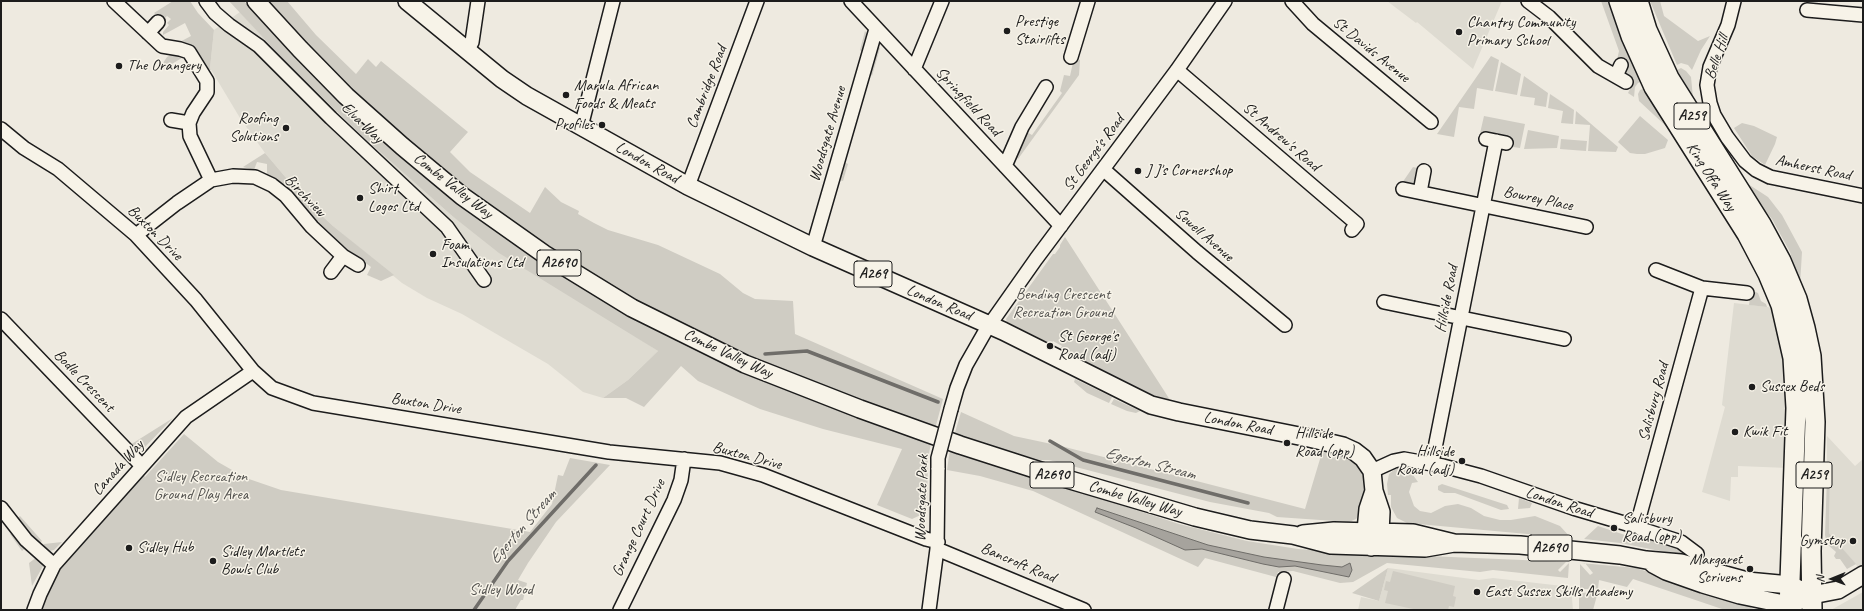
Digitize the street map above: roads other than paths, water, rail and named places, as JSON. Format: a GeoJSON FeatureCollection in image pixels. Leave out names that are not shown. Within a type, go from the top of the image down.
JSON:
{"type":"FeatureCollection","features":[{"type":"Feature","properties":{"kind":"highway","name":"King Offa Way"},"geometry":{"type":"LineString","coordinates":[[1619,1],[1631,36],[1654,86],[1742,225],[1768,274],[1802,357]]}},
{"type":"Feature","properties":{"kind":"highway","name":"King Offa Way"},"geometry":{"type":"LineString","coordinates":[[1638,1],[1647,30],[1669,78],[1761,224],[1781,261],[1797,299],[1802,357]]}},
{"type":"Feature","properties":{"kind":"highway","name":"A259"},"geometry":{"type":"LineString","coordinates":[[1789,607],[1796,408],[1802,357]]}},
{"type":"Feature","properties":{"kind":"highway","name":"A259"},"geometry":{"type":"LineString","coordinates":[[1802,357],[1815,422],[1812,602]]}},
{"type":"Feature","properties":{"kind":"main road","name":"Combe Valley Way"},"geometry":{"type":"LineString","coordinates":[[256,1],[346,96],[402,146],[462,196],[544,254],[632,308],[745,364],[860,409],[1050,474],[1195,517],[1250,530],[1293,535],[1331,545],[1425,548],[1454,543],[1520,545],[1620,555],[1646,560],[1681,563],[1747,581],[1790,586],[1812,602]]}},
{"type":"Feature","properties":{"kind":"main road","name":"London Road"},"geometry":{"type":"LineString","coordinates":[[406,1],[502,79],[527,96],[688,186],[813,247],[990,325],[1151,405],[1343,446],[1354,451],[1362,458],[1372,471]]}},
{"type":"Feature","properties":{"kind":"main road"},"geometry":{"type":"LineString","coordinates":[[1371,547],[1373,532],[1368,509],[1374,491],[1372,471]]}},
{"type":"Feature","properties":{"kind":"main road","name":"Combe Valley Way"},"geometry":{"type":"LineString","coordinates":[[1293,535],[1334,531],[1413,533],[1454,543]]}},
{"type":"Feature","properties":{"kind":"main road","name":"Combe Valley Way"},"geometry":{"type":"LineString","coordinates":[[1646,560],[1666,571],[1703,584],[1789,607]]}},
{"type":"Feature","properties":{"kind":"main road"},"geometry":{"type":"LineString","coordinates":[[1789,607],[1812,602],[1838,590],[1863,575]]}},
{"type":"Feature","properties":{"kind":"street"},"geometry":{"type":"LineString","coordinates":[[114,1],[162,46],[189,52],[206,81],[207,92],[192,113],[189,123],[190,136],[211,180]]}},
{"type":"Feature","properties":{"kind":"street","name":"Elva Way"},"geometry":{"type":"LineString","coordinates":[[206,1],[215,13],[229,25],[259,46],[331,118],[447,227],[484,280]]}},
{"type":"Feature","properties":{"kind":"street"},"geometry":{"type":"LineString","coordinates":[[467,51],[472,42],[478,1]]}},
{"type":"Feature","properties":{"kind":"street"},"geometry":{"type":"LineString","coordinates":[[581,127],[613,1]]}},
{"type":"Feature","properties":{"kind":"street","name":"Cambridge Road"},"geometry":{"type":"LineString","coordinates":[[688,186],[757,1]]}},
{"type":"Feature","properties":{"kind":"street","name":"Springfield Road"},"geometry":{"type":"LineString","coordinates":[[851,1],[876,30],[1061,226]]}},
{"type":"Feature","properties":{"kind":"street"},"geometry":{"type":"LineString","coordinates":[[914,69],[942,1]]}},
{"type":"Feature","properties":{"kind":"street"},"geometry":{"type":"LineString","coordinates":[[1072,57],[1088,1]]}},
{"type":"Feature","properties":{"kind":"street","name":"St George's Road"},"geometry":{"type":"LineString","coordinates":[[990,325],[1226,1]]}},
{"type":"Feature","properties":{"kind":"street","name":"St Davids Avenue"},"geometry":{"type":"LineString","coordinates":[[1292,1],[1313,24],[1431,122]]}},
{"type":"Feature","properties":{"kind":"street"},"geometry":{"type":"LineString","coordinates":[[1528,1],[1549,17],[1598,66],[1621,74]]}},
{"type":"Feature","properties":{"kind":"street","name":"Belle Hill"},"geometry":{"type":"LineString","coordinates":[[1734,1],[1728,25],[1710,68],[1707,85],[1710,103],[1717,121],[1745,161],[1756,170]]}},
{"type":"Feature","properties":{"kind":"street"},"geometry":{"type":"LineString","coordinates":[[1807,10],[1863,15]]}},
{"type":"Feature","properties":{"kind":"street"},"geometry":{"type":"LineString","coordinates":[[148,33],[158,22]]}},
{"type":"Feature","properties":{"kind":"street","name":"Woodsgate Avenue"},"geometry":{"type":"LineString","coordinates":[[813,247],[876,30]]}},
{"type":"Feature","properties":{"kind":"street","name":"St Andrew's Road"},"geometry":{"type":"LineString","coordinates":[[1176,70],[1356,224],[1352,230]]}},
{"type":"Feature","properties":{"kind":"street"},"geometry":{"type":"LineString","coordinates":[[1005,166],[1022,127],[1046,87]]}},
{"type":"Feature","properties":{"kind":"street"},"geometry":{"type":"LineString","coordinates":[[171,120],[189,123]]}},
{"type":"Feature","properties":{"kind":"street","name":"Buxton Drive"},"geometry":{"type":"LineString","coordinates":[[1,130],[24,148],[58,170],[136,235],[196,300],[253,371],[272,388],[313,403],[609,452],[720,463],[763,475],[938,545]]}},
{"type":"Feature","properties":{"kind":"street","name":"Hillside Road"},"geometry":{"type":"LineString","coordinates":[[1432,463],[1496,141]]}},
{"type":"Feature","properties":{"kind":"street","name":"Sewell Avenue"},"geometry":{"type":"LineString","coordinates":[[1103,169],[1203,257],[1285,325]]}},
{"type":"Feature","properties":{"kind":"street","name":"Amherst Road"},"geometry":{"type":"LineString","coordinates":[[1756,170],[1770,177],[1863,196]]}},
{"type":"Feature","properties":{"kind":"street"},"geometry":{"type":"LineString","coordinates":[[1420,192],[1424,171]]}},
{"type":"Feature","properties":{"kind":"street","name":"Birchview"},"geometry":{"type":"LineString","coordinates":[[136,235],[177,203],[211,180],[234,176],[255,177],[272,184],[286,196],[312,227],[343,256],[358,265]]}},
{"type":"Feature","properties":{"kind":"street","name":"Bowrey Place"},"geometry":{"type":"LineString","coordinates":[[1403,189],[1586,227]]}},
{"type":"Feature","properties":{"kind":"street"},"geometry":{"type":"LineString","coordinates":[[331,272],[343,256]]}},
{"type":"Feature","properties":{"kind":"street"},"geometry":{"type":"LineString","coordinates":[[1656,270],[1702,288],[1747,294]]}},
{"type":"Feature","properties":{"kind":"street","name":"Salisbury Road"},"geometry":{"type":"LineString","coordinates":[[1637,525],[1702,288]]}},
{"type":"Feature","properties":{"kind":"street"},"geometry":{"type":"LineString","coordinates":[[1384,302],[1564,340]]}},
{"type":"Feature","properties":{"kind":"street","name":"Bodle Crescent"},"geometry":{"type":"LineString","coordinates":[[1,319],[142,466]]}},
{"type":"Feature","properties":{"kind":"street","name":"Woodsgate Park"},"geometry":{"type":"LineString","coordinates":[[929,610],[938,545],[938,458],[957,388],[966,365],[990,325]]}},
{"type":"Feature","properties":{"kind":"street","name":"Canada Way"},"geometry":{"type":"LineString","coordinates":[[34,610],[54,565],[186,417],[253,371]]}},
{"type":"Feature","properties":{"kind":"street","name":"Grange Court Drive"},"geometry":{"type":"LineString","coordinates":[[620,610],[674,500],[681,480],[684,459]]}},
{"type":"Feature","properties":{"kind":"street","name":"London Road"},"geometry":{"type":"LineString","coordinates":[[1372,471],[1394,461],[1404,459],[1432,463],[1481,476],[1573,508],[1634,526],[1637,525],[1642,529],[1681,542],[1697,554]]}},
{"type":"Feature","properties":{"kind":"street"},"geometry":{"type":"LineString","coordinates":[[1,508],[26,540],[54,565]]}},
{"type":"Feature","properties":{"kind":"street","name":"Bancroft Road"},"geometry":{"type":"LineString","coordinates":[[938,545],[1084,610]]}},
{"type":"Feature","properties":{"kind":"street"},"geometry":{"type":"LineString","coordinates":[[1276,610],[1284,579]]}},
{"type":"Feature","properties":{"kind":"waterway","name":"Egerton Stream"},"geometry":{"type":"LineString","coordinates":[[765,354],[807,351],[938,402]]}},
{"type":"Feature","properties":{"kind":"waterway","name":"Egerton Stream"},"geometry":{"type":"LineString","coordinates":[[1050,441],[1083,460],[1248,503]]}},
{"type":"Feature","properties":{"kind":"waterway","name":"Egerton Stream"},"geometry":{"type":"LineString","coordinates":[[474,610],[508,561],[596,465]]}},
{"type":"Feature","properties":{"kind":"place","name":"Prestige Stairlifts"},"geometry":{"type":"Point","coordinates":[1007,31]}},
{"type":"Feature","properties":{"kind":"place","name":"Chantry Community Primary School"},"geometry":{"type":"Point","coordinates":[1459,32]}},
{"type":"Feature","properties":{"kind":"place","name":"The Orangery"},"geometry":{"type":"Point","coordinates":[119,66]}},
{"type":"Feature","properties":{"kind":"place","name":"Marula African Foods & Meats"},"geometry":{"type":"Point","coordinates":[566,95]}},
{"type":"Feature","properties":{"kind":"place","name":"Profiles"},"geometry":{"type":"Point","coordinates":[602,125]}},
{"type":"Feature","properties":{"kind":"place","name":"Roofing Solutions"},"geometry":{"type":"Point","coordinates":[286,128]}},
{"type":"Feature","properties":{"kind":"place","name":"J J's Cornershop"},"geometry":{"type":"Point","coordinates":[1138,171]}},
{"type":"Feature","properties":{"kind":"place","name":"Shirt Logos Ltd"},"geometry":{"type":"Point","coordinates":[360,198]}},
{"type":"Feature","properties":{"kind":"place","name":"Foam Insulations Ltd"},"geometry":{"type":"Point","coordinates":[433,254]}},
{"type":"Feature","properties":{"kind":"place","name":"St George's Road (adj)"},"geometry":{"type":"Point","coordinates":[1050,346]}},
{"type":"Feature","properties":{"kind":"place","name":"Sussex Beds"},"geometry":{"type":"Point","coordinates":[1752,387]}},
{"type":"Feature","properties":{"kind":"place","name":"Kwik Fit"},"geometry":{"type":"Point","coordinates":[1735,432]}},
{"type":"Feature","properties":{"kind":"place","name":"Hillside Road (opp)"},"geometry":{"type":"Point","coordinates":[1287,443]}},
{"type":"Feature","properties":{"kind":"place","name":"Hillside Road (adj)"},"geometry":{"type":"Point","coordinates":[1462,461]}},
{"type":"Feature","properties":{"kind":"place","name":"Salisbury Road (opp)"},"geometry":{"type":"Point","coordinates":[1614,528]}},
{"type":"Feature","properties":{"kind":"place","name":"Gymstop"},"geometry":{"type":"Point","coordinates":[1853,541]}},
{"type":"Feature","properties":{"kind":"place","name":"Sidley Hub"},"geometry":{"type":"Point","coordinates":[129,548]}},
{"type":"Feature","properties":{"kind":"place","name":"Sidley Martlets Bowls Club"},"geometry":{"type":"Point","coordinates":[213,561]}},
{"type":"Feature","properties":{"kind":"place","name":"Margaret Scrivens"},"geometry":{"type":"Point","coordinates":[1750,569]}},
{"type":"Feature","properties":{"kind":"place","name":"East Sussex Skills Academy"},"geometry":{"type":"Point","coordinates":[1477,592]}},
{"type":"Feature","properties":{"kind":"park label","name":"Bending Crescent Recreation Ground"},"geometry":{"type":"Point","coordinates":[1063,304]}},
{"type":"Feature","properties":{"kind":"park label","name":"Sidley Recreation Ground Play Area"},"geometry":{"type":"Point","coordinates":[201,486]}},
{"type":"Feature","properties":{"kind":"park label","name":"Sidley Wood"},"geometry":{"type":"Point","coordinates":[501,590]}}]}
